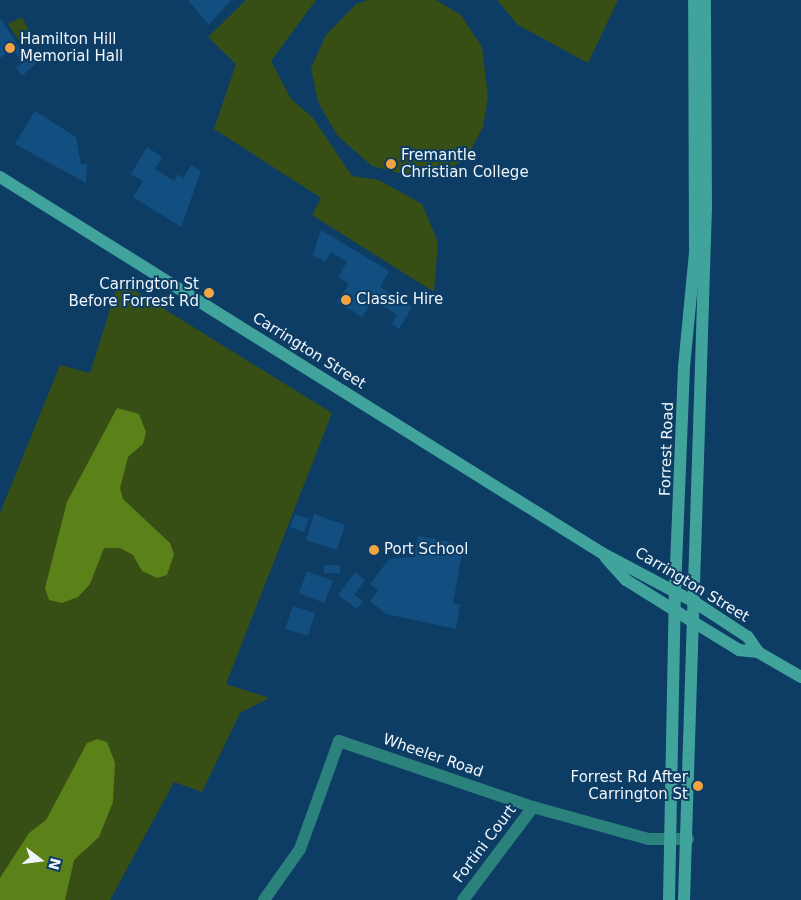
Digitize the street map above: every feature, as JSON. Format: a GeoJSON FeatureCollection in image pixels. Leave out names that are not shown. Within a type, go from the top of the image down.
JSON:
{"type":"FeatureCollection","features":[{"type":"Feature","properties":{"kind":"main road","name":"Forrest Road"},"geometry":{"type":"LineString","coordinates":[[669,900],[675,591],[694,252],[694,0]]}},
{"type":"Feature","properties":{"kind":"main road"},"geometry":{"type":"LineString","coordinates":[[684,900],[696,603],[706,206],[704,0]]}},
{"type":"Feature","properties":{"kind":"main road","name":"Carrington Street"},"geometry":{"type":"LineString","coordinates":[[0,177],[602,553],[696,603],[748,637],[758,652]]}},
{"type":"Feature","properties":{"kind":"main road","name":"Carrington Street"},"geometry":{"type":"LineString","coordinates":[[602,553],[626,580],[695,624],[739,650],[758,652],[801,677]]}},
{"type":"Feature","properties":{"kind":"street","name":"Wheeler Road"},"geometry":{"type":"LineString","coordinates":[[264,900],[300,849],[339,741],[533,807],[648,839],[671,840],[688,838]]}},
{"type":"Feature","properties":{"kind":"street","name":"Fortini Court"},"geometry":{"type":"LineString","coordinates":[[463,900],[533,807]]}},
{"type":"Feature","properties":{"kind":"green space"},"geometry":{"type":"Polygon","coordinates":[[[246,0],[316,0],[271,61],[291,99],[313,118],[352,176],[379,180],[422,204],[438,242],[434,292],[312,215],[321,198],[214,129],[236,64],[208,37],[246,0]]]}},
{"type":"Feature","properties":{"kind":"green space"},"geometry":{"type":"Polygon","coordinates":[[[368,0],[436,0],[461,15],[482,47],[488,96],[483,127],[466,159],[438,174],[406,175],[372,166],[337,135],[318,102],[311,68],[326,35],[356,4],[368,0]]]}},
{"type":"Feature","properties":{"kind":"green space"},"geometry":{"type":"Polygon","coordinates":[[[497,0],[618,0],[588,63],[518,25],[497,0]]]}},
{"type":"Feature","properties":{"kind":"green space"},"geometry":{"type":"Polygon","coordinates":[[[22,17],[36,44],[22,45],[8,24],[22,17]]]}},
{"type":"Feature","properties":{"kind":"green space"},"geometry":{"type":"Polygon","coordinates":[[[119,281],[332,413],[226,684],[269,698],[240,713],[202,792],[174,782],[110,900],[0,900],[0,513],[60,365],[90,373],[119,281]]]}},
{"type":"Feature","properties":{"kind":"green space"},"geometry":{"type":"Polygon","coordinates":[[[117,408],[139,414],[146,432],[143,444],[128,457],[120,488],[123,499],[170,543],[174,554],[167,575],[157,578],[142,571],[133,555],[120,548],[104,548],[90,584],[78,597],[62,603],[49,600],[45,588],[67,502],[117,408]]]}},
{"type":"Feature","properties":{"kind":"green space"},"geometry":{"type":"Polygon","coordinates":[[[97,739],[107,742],[115,763],[113,802],[99,837],[74,860],[65,900],[0,900],[0,878],[29,833],[46,820],[87,743],[97,739]]]}},
{"type":"Feature","properties":{"kind":"building"},"geometry":{"type":"Polygon","coordinates":[[[188,0],[231,0],[209,25],[188,0]]]}},
{"type":"Feature","properties":{"kind":"building","name":"Hamilton Hill Memorial Hall"},"geometry":{"type":"Polygon","coordinates":[[[0,18],[21,50],[29,56],[34,51],[42,58],[22,76],[16,67],[24,63],[13,50],[0,58],[0,18]]]}},
{"type":"Feature","properties":{"kind":"building"},"geometry":{"type":"Polygon","coordinates":[[[35,111],[76,137],[81,165],[87,164],[86,183],[15,144],[35,111]]]}},
{"type":"Feature","properties":{"kind":"building"},"geometry":{"type":"Polygon","coordinates":[[[147,147],[162,157],[155,169],[174,181],[178,174],[183,178],[191,165],[201,171],[181,227],[133,197],[143,181],[131,174],[147,147]]]}},
{"type":"Feature","properties":{"kind":"building"},"geometry":{"type":"Polygon","coordinates":[[[321,230],[389,271],[380,287],[412,307],[399,329],[392,324],[397,315],[373,300],[362,317],[337,302],[349,284],[338,277],[347,262],[331,252],[325,262],[313,255],[321,230]]]}},
{"type":"Feature","properties":{"kind":"building"},"geometry":{"type":"Polygon","coordinates":[[[295,514],[309,519],[304,532],[290,527],[295,514]]]}},
{"type":"Feature","properties":{"kind":"building"},"geometry":{"type":"Polygon","coordinates":[[[314,514],[345,525],[337,550],[306,540],[314,514]]]}},
{"type":"Feature","properties":{"kind":"building"},"geometry":{"type":"Polygon","coordinates":[[[418,536],[455,543],[454,552],[462,553],[453,603],[460,605],[456,629],[386,614],[370,601],[378,591],[370,584],[389,559],[414,557],[418,536]]]}},
{"type":"Feature","properties":{"kind":"building"},"geometry":{"type":"Polygon","coordinates":[[[324,565],[340,565],[340,573],[324,573],[324,565]]]}},
{"type":"Feature","properties":{"kind":"building"},"geometry":{"type":"Polygon","coordinates":[[[307,571],[333,581],[324,603],[299,593],[307,571]]]}},
{"type":"Feature","properties":{"kind":"building"},"geometry":{"type":"Polygon","coordinates":[[[355,572],[365,580],[354,595],[363,601],[357,609],[338,595],[355,572]]]}},
{"type":"Feature","properties":{"kind":"building"},"geometry":{"type":"Polygon","coordinates":[[[293,606],[315,613],[308,636],[285,629],[293,606]]]}},
{"type":"Feature","properties":{"kind":"place","name":"Hamilton Hill Memorial Hall"},"geometry":{"type":"Point","coordinates":[10,48]}},
{"type":"Feature","properties":{"kind":"place","name":"Fremantle Christian College"},"geometry":{"type":"Point","coordinates":[391,164]}},
{"type":"Feature","properties":{"kind":"place","name":"Carrington St Before Forrest Rd"},"geometry":{"type":"Point","coordinates":[209,293]}},
{"type":"Feature","properties":{"kind":"place","name":"Classic Hire"},"geometry":{"type":"Point","coordinates":[346,300]}},
{"type":"Feature","properties":{"kind":"place","name":"Port School"},"geometry":{"type":"Point","coordinates":[374,550]}},
{"type":"Feature","properties":{"kind":"place","name":"Forrest Rd After Carrington St"},"geometry":{"type":"Point","coordinates":[698,786]}}]}
